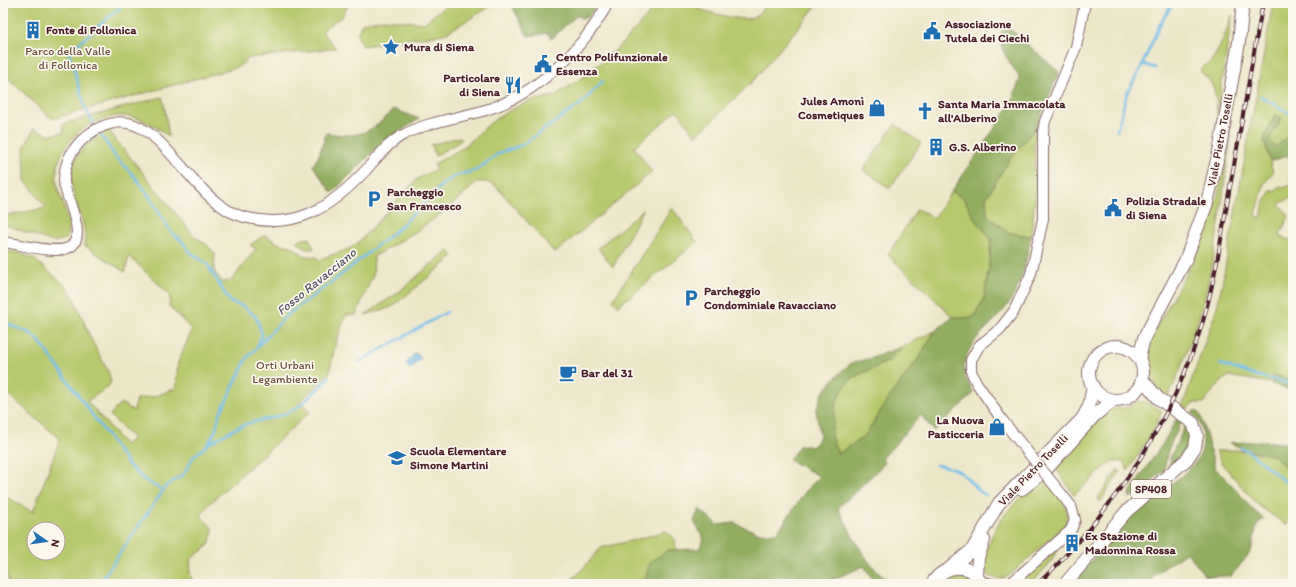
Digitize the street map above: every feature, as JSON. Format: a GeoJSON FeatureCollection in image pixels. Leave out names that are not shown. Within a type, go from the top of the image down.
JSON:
{"type":"FeatureCollection","features":[{"type":"Feature","properties":{"kind":"main road","name":"Viale Pietro Toselli"},"geometry":{"type":"LineString","coordinates":[[1142,379],[1142,367],[1139,359],[1144,338],[1189,252],[1207,204],[1220,148],[1243,3]]}},
{"type":"Feature","properties":{"kind":"main road","name":"Viale Pietro Toselli"},"geometry":{"type":"LineString","coordinates":[[932,584],[940,573],[950,568],[972,550],[999,503],[1082,419],[1089,406],[1093,386],[1090,370],[1094,356],[1108,347],[1120,346],[1137,337],[1156,315]]}},
{"type":"Feature","properties":{"kind":"main road"},"geometry":{"type":"LineString","coordinates":[[1120,346],[1132,351],[1139,359]]}},
{"type":"Feature","properties":{"kind":"main road"},"geometry":{"type":"LineString","coordinates":[[1133,394],[1139,387],[1142,379],[1158,398]]}},
{"type":"Feature","properties":{"kind":"main road"},"geometry":{"type":"LineString","coordinates":[[1093,386],[1103,396],[1114,400]]}},
{"type":"Feature","properties":{"kind":"main road","name":"Viale Pietro Toselli"},"geometry":{"type":"LineString","coordinates":[[979,580],[978,558],[981,546],[1003,508],[1045,470],[1094,416],[1114,400],[1124,399],[1133,394]]}},
{"type":"Feature","properties":{"kind":"main road"},"geometry":{"type":"LineString","coordinates":[[1133,394],[1158,398]]}},
{"type":"Feature","properties":{"kind":"main road","name":"SP408"},"geometry":{"type":"LineString","coordinates":[[1064,584],[1130,508],[1187,459],[1194,450],[1197,435],[1193,423],[1158,398]]}},
{"type":"Feature","properties":{"kind":"main road"},"geometry":{"type":"LineString","coordinates":[[950,568],[964,568],[979,580]]}},
{"type":"Feature","properties":{"kind":"street"},"geometry":{"type":"LineString","coordinates":[[3,242],[62,250],[69,248],[76,238],[77,230],[65,191],[65,170],[67,161],[74,149],[89,134],[107,125],[128,122],[146,130],[163,145],[203,191],[226,210],[243,217],[278,221],[295,218],[316,211],[339,196],[390,144],[402,136],[424,126],[496,106],[544,78],[576,48],[596,23],[608,3]]}},
{"type":"Feature","properties":{"kind":"street"},"geometry":{"type":"LineString","coordinates":[[1010,584],[1072,528],[1075,515],[1072,506],[1002,420],[976,382],[971,371],[971,360],[979,346],[1000,329],[1014,311],[1028,282],[1034,265],[1043,219],[1043,132],[1045,121],[1076,47],[1085,3]]}},
{"type":"Feature","properties":{"kind":"street"},"geometry":{"type":"LineString","coordinates":[[1005,584],[1023,572]]}},
{"type":"Feature","properties":{"kind":"street"},"geometry":{"type":"LineString","coordinates":[[979,580],[992,584]]}},
{"type":"Feature","properties":{"kind":"green space","name":"Parco della Valle di Follonica"},"geometry":{"type":"Polygon","coordinates":[[[5,3],[336,3],[348,5],[342,17],[330,24],[322,32],[336,48],[249,58],[238,67],[52,119],[3,75],[3,9],[5,3]]]}},
{"type":"Feature","properties":{"kind":"green space"},"geometry":{"type":"Polygon","coordinates":[[[449,3],[496,3],[444,34],[363,46],[357,35],[362,23],[383,19],[424,23],[449,3]]]}},
{"type":"Feature","properties":{"kind":"green space"},"geometry":{"type":"Polygon","coordinates":[[[597,3],[589,16],[582,19],[577,15],[551,39],[548,33],[528,36],[511,4],[597,3]]]}},
{"type":"Feature","properties":{"kind":"green space","name":"Orti Urbani Legambiente"},"geometry":{"type":"Polygon","coordinates":[[[699,3],[698,9],[735,18],[749,19],[756,16],[767,3],[818,4],[752,82],[696,136],[677,110],[634,147],[652,172],[555,253],[496,186],[487,182],[477,182],[466,193],[428,223],[374,256],[373,275],[356,315],[346,315],[336,342],[329,374],[300,401],[310,412],[208,505],[201,516],[213,529],[209,545],[191,559],[190,574],[194,584],[9,584],[3,561],[3,495],[33,512],[60,439],[3,390],[3,251],[20,253],[34,259],[67,287],[75,300],[90,337],[109,373],[111,382],[108,387],[87,401],[125,445],[133,439],[110,415],[121,403],[134,411],[136,399],[156,396],[176,388],[178,362],[192,330],[169,306],[170,295],[129,256],[125,272],[84,245],[84,231],[74,195],[72,172],[74,162],[86,145],[108,130],[195,237],[206,244],[215,254],[214,271],[222,282],[231,281],[256,249],[250,245],[265,235],[279,244],[291,246],[305,256],[317,257],[318,260],[351,248],[358,243],[417,179],[436,169],[434,164],[464,147],[489,124],[505,113],[529,101],[555,96],[586,75],[618,48],[658,4],[699,3]]]}},
{"type":"Feature","properties":{"kind":"green space"},"geometry":{"type":"Polygon","coordinates":[[[1273,3],[1293,3],[1293,149],[1276,147],[1269,140],[1281,118],[1275,114],[1264,139],[1273,172],[1264,184],[1256,215],[1261,218],[1263,207],[1271,189],[1273,192],[1277,190],[1278,187],[1282,186],[1283,188],[1293,184],[1293,200],[1290,198],[1279,204],[1289,216],[1279,236],[1293,241],[1293,381],[1275,375],[1271,383],[1228,376],[1216,387],[1204,403],[1193,403],[1187,409],[1182,407],[1216,311],[1223,279],[1273,3]]]}},
{"type":"Feature","properties":{"kind":"green space"},"geometry":{"type":"Polygon","coordinates":[[[1232,15],[1217,116],[1213,86],[1200,71],[1211,61],[1218,51],[1232,15]]]}},
{"type":"Feature","properties":{"kind":"green space"},"geometry":{"type":"Polygon","coordinates":[[[1007,28],[1059,72],[1036,127],[1009,160],[986,198],[987,215],[1009,233],[1031,236],[1021,279],[1009,303],[974,342],[965,360],[964,374],[974,393],[934,431],[921,415],[882,459],[885,463],[838,508],[868,561],[884,578],[894,584],[876,584],[864,566],[823,584],[653,584],[645,579],[650,562],[668,550],[699,549],[704,539],[694,521],[699,509],[718,525],[734,523],[759,533],[777,533],[806,491],[819,476],[789,460],[800,445],[813,447],[820,436],[816,411],[822,394],[834,379],[851,363],[872,358],[904,346],[889,361],[852,378],[842,390],[836,403],[831,436],[838,454],[865,436],[890,396],[916,362],[935,331],[953,317],[973,318],[984,298],[989,267],[991,239],[973,216],[965,200],[952,191],[1011,104],[1020,79],[1006,56],[1001,44],[1001,32],[1007,28]]]}},
{"type":"Feature","properties":{"kind":"green space"},"geometry":{"type":"Polygon","coordinates":[[[162,97],[169,137],[147,122],[122,116],[90,124],[78,133],[65,147],[58,164],[57,182],[68,221],[68,233],[66,239],[53,242],[3,224],[3,216],[46,208],[25,180],[24,148],[34,128],[49,135],[64,132],[62,124],[162,97]]]}},
{"type":"Feature","properties":{"kind":"green space"},"geometry":{"type":"Polygon","coordinates":[[[394,109],[419,119],[384,141],[332,193],[313,166],[319,155],[326,133],[348,135],[364,132],[378,124],[394,109]]]}},
{"type":"Feature","properties":{"kind":"green space"},"geometry":{"type":"Polygon","coordinates":[[[1275,114],[1282,118],[1269,140],[1276,147],[1287,136],[1293,139],[1290,147],[1293,149],[1293,159],[1290,160],[1288,155],[1273,161],[1270,160],[1264,139],[1275,114]]]}},
{"type":"Feature","properties":{"kind":"green space"},"geometry":{"type":"Polygon","coordinates":[[[895,124],[921,143],[890,188],[863,170],[895,124]]]}},
{"type":"Feature","properties":{"kind":"green space"},"geometry":{"type":"Polygon","coordinates":[[[1036,127],[1034,146],[1036,191],[1031,236],[1009,233],[987,215],[986,198],[1009,160],[1036,127]]]}},
{"type":"Feature","properties":{"kind":"green space"},"geometry":{"type":"Polygon","coordinates":[[[1231,136],[1212,265],[1202,307],[1191,342],[1168,398],[1160,393],[1154,383],[1149,361],[1148,342],[1186,274],[1206,231],[1217,196],[1231,136]]]}},
{"type":"Feature","properties":{"kind":"green space"},"geometry":{"type":"Polygon","coordinates":[[[459,137],[462,139],[459,142],[435,156],[433,148],[430,145],[459,137]]]}},
{"type":"Feature","properties":{"kind":"green space"},"geometry":{"type":"Polygon","coordinates":[[[1293,175],[1293,184],[1290,177],[1293,175]]]}},
{"type":"Feature","properties":{"kind":"green space"},"geometry":{"type":"Polygon","coordinates":[[[952,191],[965,200],[973,216],[991,239],[989,267],[984,298],[973,318],[953,317],[888,255],[917,209],[934,218],[952,191]]]}},
{"type":"Feature","properties":{"kind":"green space"},"geometry":{"type":"Polygon","coordinates":[[[672,208],[697,242],[618,306],[613,300],[672,208]]]}},
{"type":"Feature","properties":{"kind":"green space"},"geometry":{"type":"Polygon","coordinates":[[[643,210],[613,267],[598,248],[643,210]]]}},
{"type":"Feature","properties":{"kind":"green space"},"geometry":{"type":"Polygon","coordinates":[[[309,238],[314,249],[306,249],[296,241],[309,238]]]}},
{"type":"Feature","properties":{"kind":"green space"},"geometry":{"type":"Polygon","coordinates":[[[448,250],[453,257],[392,307],[365,315],[399,292],[448,250]]]}},
{"type":"Feature","properties":{"kind":"green space"},"geometry":{"type":"Polygon","coordinates":[[[935,331],[916,362],[890,396],[865,436],[838,454],[831,436],[836,403],[842,390],[852,378],[889,361],[904,346],[935,331]]]}},
{"type":"Feature","properties":{"kind":"green space"},"geometry":{"type":"Polygon","coordinates":[[[1274,375],[1293,381],[1293,391],[1271,383],[1274,375]]]}},
{"type":"Feature","properties":{"kind":"green space"},"geometry":{"type":"Polygon","coordinates":[[[1137,401],[1146,402],[1162,411],[1154,430],[1128,471],[1124,462],[1112,461],[1074,495],[1055,467],[1105,411],[1128,407],[1137,401]]]}},
{"type":"Feature","properties":{"kind":"green space"},"geometry":{"type":"Polygon","coordinates":[[[1197,411],[1201,416],[1215,468],[1236,489],[1253,510],[1264,519],[1257,524],[1251,552],[1231,576],[1205,576],[1187,552],[1154,575],[1150,584],[1072,584],[1110,539],[1141,506],[1179,478],[1195,463],[1202,450],[1203,438],[1199,421],[1192,413],[1197,411]]]}},
{"type":"Feature","properties":{"kind":"green space"},"geometry":{"type":"Polygon","coordinates":[[[1177,418],[1182,420],[1168,450],[1164,471],[1130,498],[1129,493],[1162,445],[1177,418]]]}},
{"type":"Feature","properties":{"kind":"green space"},"geometry":{"type":"Polygon","coordinates":[[[1186,423],[1190,431],[1191,443],[1185,453],[1169,468],[1171,456],[1186,423]]]}},
{"type":"Feature","properties":{"kind":"green space"},"geometry":{"type":"Polygon","coordinates":[[[1260,441],[1293,444],[1293,475],[1275,456],[1246,450],[1230,443],[1260,441]]]}},
{"type":"Feature","properties":{"kind":"green space"},"geometry":{"type":"Polygon","coordinates":[[[1236,450],[1265,453],[1275,456],[1293,475],[1293,515],[1286,525],[1258,505],[1222,464],[1216,451],[1236,450]]]}},
{"type":"Feature","properties":{"kind":"green space"},"geometry":{"type":"Polygon","coordinates":[[[1117,470],[1120,472],[1100,502],[1098,498],[1117,470]]]}},
{"type":"Feature","properties":{"kind":"green space"},"geometry":{"type":"Polygon","coordinates":[[[1044,478],[1058,494],[1065,505],[1067,518],[1065,525],[1010,575],[1000,579],[990,577],[983,565],[986,551],[997,527],[1004,516],[1022,496],[1044,478]]]}},
{"type":"Feature","properties":{"kind":"green space"},"geometry":{"type":"Polygon","coordinates":[[[666,531],[675,539],[676,550],[668,550],[653,584],[566,584],[576,576],[601,548],[666,531]]]}},
{"type":"Feature","properties":{"kind":"green space"},"geometry":{"type":"Polygon","coordinates":[[[1058,548],[1051,562],[1031,584],[1020,584],[1058,548]]]}},
{"type":"Feature","properties":{"kind":"green space"},"geometry":{"type":"Polygon","coordinates":[[[953,572],[967,575],[976,584],[937,584],[940,579],[953,572]]]}},
{"type":"Feature","properties":{"kind":"water"},"geometry":{"type":"Polygon","coordinates":[[[415,353],[421,358],[411,369],[405,365],[415,353]]]}},
{"type":"Feature","properties":{"kind":"waterway"},"geometry":{"type":"LineString","coordinates":[[96,128],[85,108],[69,52],[125,3]]}},
{"type":"Feature","properties":{"kind":"waterway"},"geometry":{"type":"LineString","coordinates":[[1117,131],[1127,93],[1141,68],[1159,26],[1173,3]]}},
{"type":"Feature","properties":{"kind":"waterway"},"geometry":{"type":"LineString","coordinates":[[1143,64],[1155,68]]}},
{"type":"Feature","properties":{"kind":"waterway","name":"Fosso Ravacciano"},"geometry":{"type":"LineString","coordinates":[[99,584],[166,486],[184,474],[193,457],[207,445],[215,432],[219,416],[247,358],[287,315],[336,279],[399,228],[445,182],[458,175],[477,170],[499,153],[522,145],[582,103],[603,81]]}},
{"type":"Feature","properties":{"kind":"waterway"},"geometry":{"type":"LineString","coordinates":[[1260,96],[1293,115]]}},
{"type":"Feature","properties":{"kind":"waterway"},"geometry":{"type":"LineString","coordinates":[[99,132],[115,156],[136,178],[149,196],[171,232],[182,241],[190,252],[207,264],[230,302],[243,306],[256,317],[262,334],[258,345]]}},
{"type":"Feature","properties":{"kind":"waterway"},"geometry":{"type":"LineString","coordinates":[[359,362],[447,312]]}},
{"type":"Feature","properties":{"kind":"waterway"},"geometry":{"type":"LineString","coordinates":[[3,322],[30,333],[40,342],[129,466],[147,482],[163,490]]}},
{"type":"Feature","properties":{"kind":"waterway"},"geometry":{"type":"LineString","coordinates":[[1220,364],[1250,374],[1293,384]]}},
{"type":"Feature","properties":{"kind":"waterway"},"geometry":{"type":"LineString","coordinates":[[208,444],[241,426],[281,415],[293,410],[316,391],[329,377]]}},
{"type":"Feature","properties":{"kind":"waterway"},"geometry":{"type":"LineString","coordinates":[[1241,448],[1248,451],[1293,488]]}},
{"type":"Feature","properties":{"kind":"waterway"},"geometry":{"type":"LineString","coordinates":[[936,465],[959,471],[975,487],[986,495]]}},
{"type":"Feature","properties":{"kind":"railway"},"geometry":{"type":"LineString","coordinates":[[1038,584],[1091,526],[1137,463],[1175,394],[1190,358],[1203,321],[1215,273],[1263,3]]}},
{"type":"Feature","properties":{"kind":"place","name":"Fonte di Follonica"},"geometry":{"type":"Point","coordinates":[33,30]}},
{"type":"Feature","properties":{"kind":"place","name":"Associazione Tutela dei Ciechi"},"geometry":{"type":"Point","coordinates":[932,31]}},
{"type":"Feature","properties":{"kind":"place","name":"Mura di Siena"},"geometry":{"type":"Point","coordinates":[391,47]}},
{"type":"Feature","properties":{"kind":"place","name":"Centro Polifunzionale Essenza"},"geometry":{"type":"Point","coordinates":[543,64]}},
{"type":"Feature","properties":{"kind":"place","name":"Particolare di Siena"},"geometry":{"type":"Point","coordinates":[513,85]}},
{"type":"Feature","properties":{"kind":"place","name":"Jules Amonì Cosmetiques"},"geometry":{"type":"Point","coordinates":[877,108]}},
{"type":"Feature","properties":{"kind":"place","name":"Santa Maria Immacolata all'Alberino"},"geometry":{"type":"Point","coordinates":[925,111]}},
{"type":"Feature","properties":{"kind":"place","name":"G.S. Alberino"},"geometry":{"type":"Point","coordinates":[936,147]}},
{"type":"Feature","properties":{"kind":"place","name":"Parcheggio San Francesco"},"geometry":{"type":"Point","coordinates":[374,199]}},
{"type":"Feature","properties":{"kind":"place","name":"Polizia Stradale di Siena"},"geometry":{"type":"Point","coordinates":[1113,208]}},
{"type":"Feature","properties":{"kind":"place","name":"Parcheggio Condominiale Ravacciano"},"geometry":{"type":"Point","coordinates":[691,298]}},
{"type":"Feature","properties":{"kind":"place","name":"Bar del 31"},"geometry":{"type":"Point","coordinates":[568,373]}},
{"type":"Feature","properties":{"kind":"place","name":"La Nuova Pasticceria"},"geometry":{"type":"Point","coordinates":[997,427]}},
{"type":"Feature","properties":{"kind":"place","name":"Scuola Elementare Simone Martini"},"geometry":{"type":"Point","coordinates":[397,458]}},
{"type":"Feature","properties":{"kind":"place","name":"Ex Stazione di Madonnina Rossa"},"geometry":{"type":"Point","coordinates":[1072,543]}}]}
